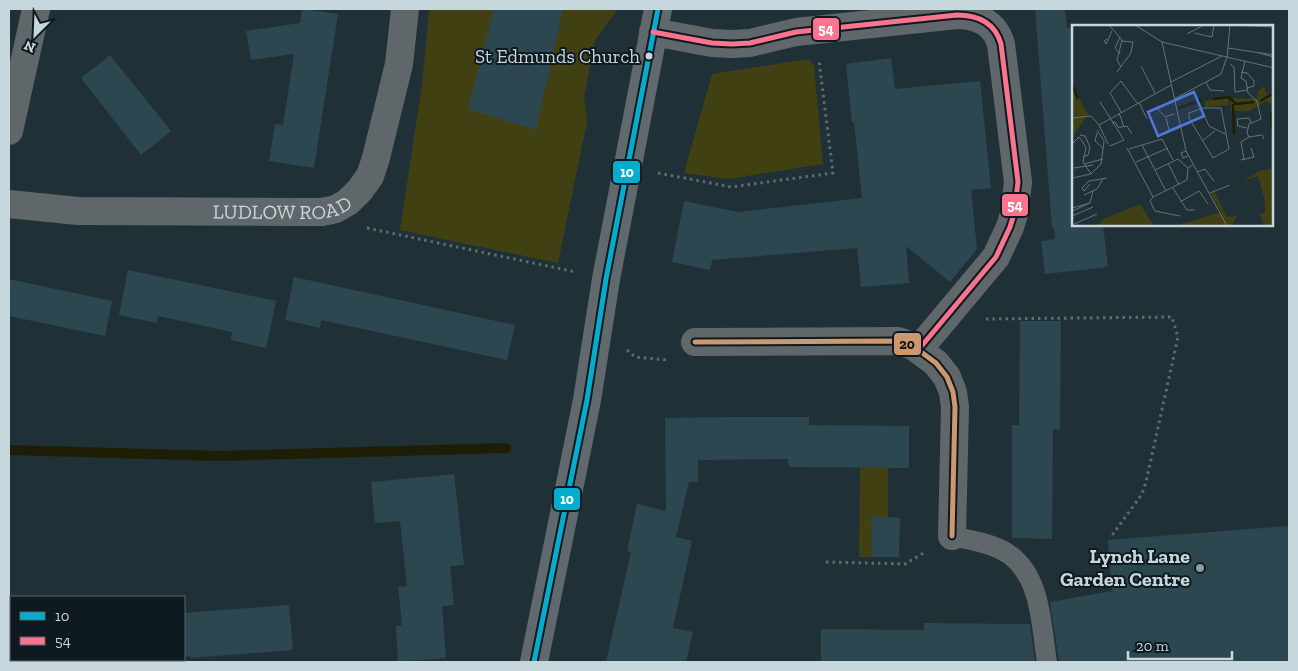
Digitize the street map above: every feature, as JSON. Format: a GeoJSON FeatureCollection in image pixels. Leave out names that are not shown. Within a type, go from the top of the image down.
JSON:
{"type":"FeatureCollection","features":[{"type":"Feature","properties":{"kind":"main road"},"geometry":{"type":"LineString","coordinates":[[534,662],[587,400],[606,279],[656,20]]}},
{"type":"Feature","properties":{"kind":"street"},"geometry":{"type":"LineString","coordinates":[[9,131],[36,9]]}},
{"type":"Feature","properties":{"kind":"street","name":"LUDLOW ROAD"},"geometry":{"type":"LineString","coordinates":[[9,204],[47,209],[88,211],[322,212],[336,208],[348,202],[370,176],[399,64],[405,9]]}},
{"type":"Feature","properties":{"kind":"street"},"geometry":{"type":"LineString","coordinates":[[656,20],[712,43],[732,44],[750,43],[867,17],[967,15],[978,18],[994,28],[1002,44],[1018,182],[1010,227],[996,257],[919,349]]}},
{"type":"Feature","properties":{"kind":"street"},"geometry":{"type":"LineString","coordinates":[[695,342],[898,342],[919,349],[942,370],[950,384],[955,400],[952,536]]}},
{"type":"Feature","properties":{"kind":"lane"},"geometry":{"type":"LineString","coordinates":[[952,536],[995,547],[1020,563],[1030,577],[1036,593],[1047,662]]}},
{"type":"Feature","properties":{"kind":"path"},"geometry":{"type":"LineString","coordinates":[[627,167],[731,187],[833,174],[815,30]]}},
{"type":"Feature","properties":{"kind":"path"},"geometry":{"type":"LineString","coordinates":[[336,208],[360,226],[606,279]]}},
{"type":"Feature","properties":{"kind":"path"},"geometry":{"type":"LineString","coordinates":[[959,299],[986,319],[1172,317],[1178,337],[1146,482],[1142,494],[1110,538]]}},
{"type":"Feature","properties":{"kind":"path"},"geometry":{"type":"LineString","coordinates":[[598,326],[635,357],[688,361],[695,342]]}},
{"type":"Feature","properties":{"kind":"path"},"geometry":{"type":"LineString","coordinates":[[826,562],[905,564],[952,536]]}},
{"type":"Feature","properties":{"kind":"shaded area"},"geometry":{"type":"Polygon","coordinates":[[[429,9],[618,9],[595,40],[584,97],[587,122],[558,263],[400,230],[422,85],[429,9]]]}},
{"type":"Feature","properties":{"kind":"shaded area"},"geometry":{"type":"Polygon","coordinates":[[[809,59],[814,66],[823,164],[728,179],[684,173],[712,74],[809,59]]]}},
{"type":"Feature","properties":{"kind":"shaded area"},"geometry":{"type":"Polygon","coordinates":[[[860,467],[888,468],[888,517],[872,518],[872,557],[859,557],[860,467]]]}},
{"type":"Feature","properties":{"kind":"building"},"geometry":{"type":"Polygon","coordinates":[[[302,9],[338,14],[314,168],[269,161],[275,124],[283,125],[294,54],[251,60],[246,31],[300,23],[302,9]]]}},
{"type":"Feature","properties":{"kind":"building"},"geometry":{"type":"Polygon","coordinates":[[[494,9],[563,9],[536,130],[468,109],[494,9]]]}},
{"type":"Feature","properties":{"kind":"building"},"geometry":{"type":"Polygon","coordinates":[[[1035,9],[1065,9],[1067,28],[1072,27],[1072,226],[1103,226],[1108,267],[1045,274],[1041,241],[1055,239],[1054,227],[1052,227],[1035,9]]]}},
{"type":"Feature","properties":{"kind":"building"},"geometry":{"type":"Polygon","coordinates":[[[110,55],[171,131],[141,155],[81,78],[110,55]]]}},
{"type":"Feature","properties":{"kind":"building"},"geometry":{"type":"Polygon","coordinates":[[[891,58],[895,89],[980,81],[991,188],[971,190],[977,249],[950,282],[906,246],[909,283],[861,287],[857,248],[712,260],[710,270],[672,262],[684,201],[738,212],[862,198],[846,64],[891,58]]]}},
{"type":"Feature","properties":{"kind":"building"},"geometry":{"type":"Polygon","coordinates":[[[128,270],[276,301],[266,348],[231,340],[232,332],[158,316],[157,323],[119,315],[128,270]]]}},
{"type":"Feature","properties":{"kind":"building"},"geometry":{"type":"Polygon","coordinates":[[[294,277],[515,325],[507,360],[321,320],[320,328],[285,320],[294,277]]]}},
{"type":"Feature","properties":{"kind":"building"},"geometry":{"type":"Polygon","coordinates":[[[9,279],[112,301],[105,336],[9,316],[9,279]]]}},
{"type":"Feature","properties":{"kind":"building"},"geometry":{"type":"Polygon","coordinates":[[[1020,321],[1061,321],[1060,430],[1053,429],[1052,539],[1012,538],[1012,425],[1019,425],[1020,321]]]}},
{"type":"Feature","properties":{"kind":"building"},"geometry":{"type":"Polygon","coordinates":[[[809,417],[809,425],[909,426],[909,468],[789,467],[788,459],[698,460],[698,482],[689,482],[676,537],[692,541],[673,628],[693,632],[686,662],[606,662],[631,552],[627,551],[637,504],[666,511],[665,418],[809,417]]]}},
{"type":"Feature","properties":{"kind":"building"},"geometry":{"type":"Polygon","coordinates":[[[454,474],[464,565],[450,566],[454,605],[442,606],[446,658],[398,662],[396,626],[402,625],[398,587],[407,586],[400,521],[375,523],[371,482],[454,474]]]}},
{"type":"Feature","properties":{"kind":"building"},"geometry":{"type":"Polygon","coordinates":[[[871,516],[900,518],[899,557],[872,557],[871,516]]]}},
{"type":"Feature","properties":{"kind":"building","name":"Lynch Lane Garden Centre"},"geometry":{"type":"Polygon","coordinates":[[[1289,526],[1289,662],[1059,662],[1050,602],[1112,591],[1108,540],[1289,526]]]}},
{"type":"Feature","properties":{"kind":"building"},"geometry":{"type":"Polygon","coordinates":[[[289,605],[293,650],[185,657],[185,613],[289,605]]]}},
{"type":"Feature","properties":{"kind":"building"},"geometry":{"type":"Polygon","coordinates":[[[924,623],[1030,624],[1035,662],[821,662],[821,629],[924,630],[924,623]]]}},
{"type":"Feature","properties":{"kind":"waterway"},"geometry":{"type":"LineString","coordinates":[[9,450],[219,456],[506,448]]}},
{"type":"Feature","properties":{"kind":"transit line","name":"10"},"geometry":{"type":"LineString","coordinates":[[534,662],[587,400],[606,279],[658,9]]}},
{"type":"Feature","properties":{"kind":"transit line","name":"54"},"geometry":{"type":"LineString","coordinates":[[653,32],[712,43],[750,43],[796,32],[957,15],[979,19],[995,31],[1001,44],[1018,182],[1014,214],[996,257],[919,349]]}},
{"type":"Feature","properties":{"kind":"transit line","name":"20"},"geometry":{"type":"LineString","coordinates":[[695,342],[898,341],[913,346],[936,363],[947,377],[953,392],[955,407],[952,536]]}},
{"type":"Feature","properties":{"kind":"place","name":"St Edmunds Church"},"geometry":{"type":"Point","coordinates":[649,56]}},
{"type":"Feature","properties":{"kind":"place","name":"Lynch Lane Garden Centre"},"geometry":{"type":"Point","coordinates":[1200,568]}}]}
